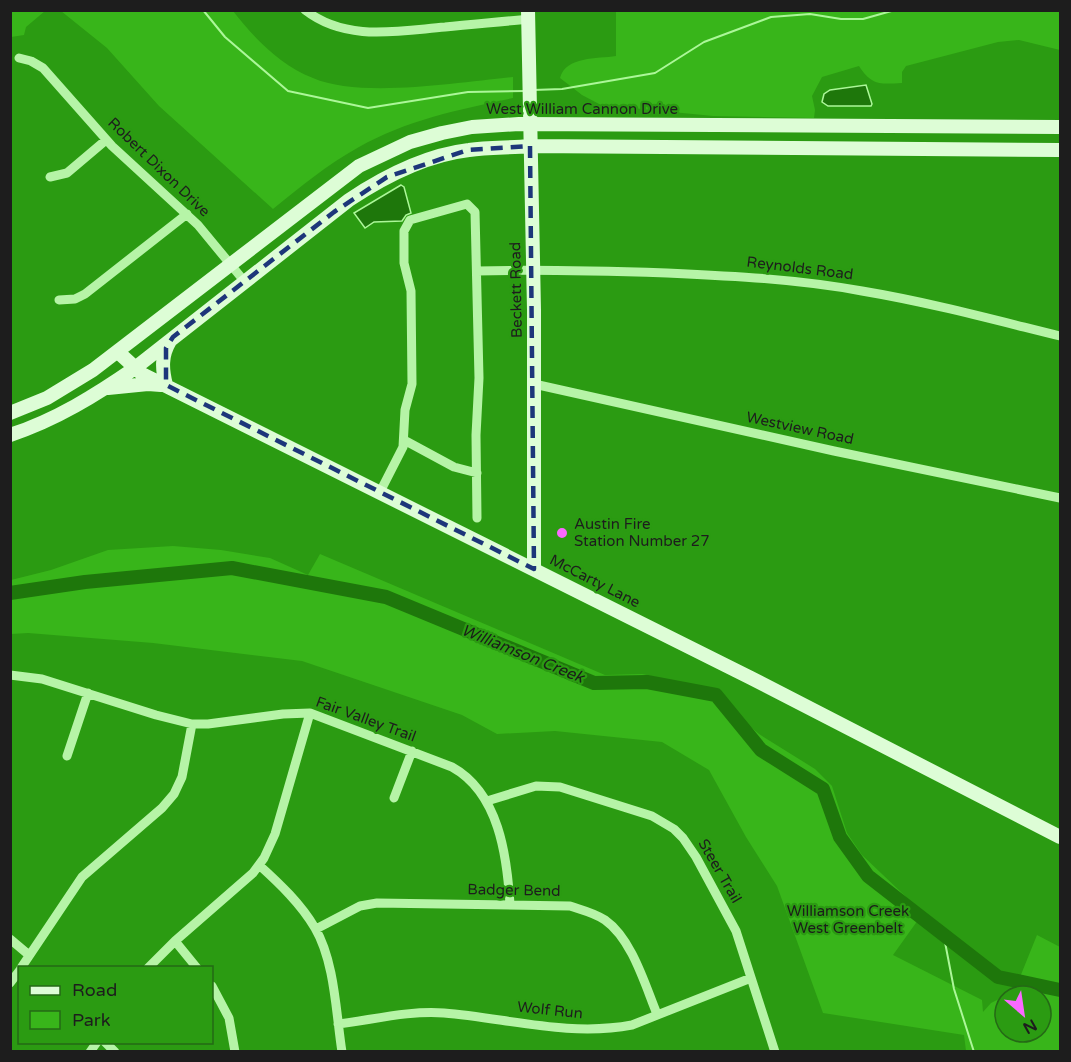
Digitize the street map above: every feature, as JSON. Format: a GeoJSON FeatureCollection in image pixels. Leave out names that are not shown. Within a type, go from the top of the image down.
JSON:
{"type":"FeatureCollection","features":[{"type":"Feature","properties":{"kind":"main road","name":"Beckett Road"},"geometry":{"type":"LineString","coordinates":[[528,14],[534,384],[534,569]]}},
{"type":"Feature","properties":{"kind":"main road","name":"West William Cannon Drive"},"geometry":{"type":"LineString","coordinates":[[10,413],[47,398],[118,352],[345,175],[385,152],[441,133],[472,127],[530,124],[1060,127]]}},
{"type":"Feature","properties":{"kind":"main road"},"geometry":{"type":"LineString","coordinates":[[10,435],[64,413],[105,389],[349,200],[387,177],[436,157],[468,150],[530,146],[1060,150]]}},
{"type":"Feature","properties":{"kind":"main road"},"geometry":{"type":"LineString","coordinates":[[105,389],[148,384],[166,385],[163,355],[173,337]]}},
{"type":"Feature","properties":{"kind":"main road","name":"McCarty Lane"},"geometry":{"type":"LineString","coordinates":[[118,352],[135,368],[166,385],[534,569],[1060,837]]}},
{"type":"Feature","properties":{"kind":"street"},"geometry":{"type":"LineString","coordinates":[[305,10],[320,20],[342,28],[373,33],[528,14]]}},
{"type":"Feature","properties":{"kind":"street","name":"Robert Dixon Drive"},"geometry":{"type":"LineString","coordinates":[[19,58],[31,61],[43,68],[106,140],[188,214],[245,282]]}},
{"type":"Feature","properties":{"kind":"street"},"geometry":{"type":"LineString","coordinates":[[50,177],[68,173],[106,140]]}},
{"type":"Feature","properties":{"kind":"street"},"geometry":{"type":"LineString","coordinates":[[377,490],[393,454],[404,440],[405,410],[411,384],[411,291],[404,263],[404,231],[410,220],[468,204],[475,212],[477,273],[479,378],[476,435],[477,518]]}},
{"type":"Feature","properties":{"kind":"street"},"geometry":{"type":"LineString","coordinates":[[59,300],[85,294],[188,214]]}},
{"type":"Feature","properties":{"kind":"street","name":"Reynolds Road"},"geometry":{"type":"LineString","coordinates":[[477,273],[532,269],[737,276],[802,282],[895,297],[1060,336]]}},
{"type":"Feature","properties":{"kind":"street","name":"Westview Road"},"geometry":{"type":"LineString","coordinates":[[534,384],[834,451],[1060,498]]}},
{"type":"Feature","properties":{"kind":"street"},"geometry":{"type":"LineString","coordinates":[[404,440],[454,467],[477,472]]}},
{"type":"Feature","properties":{"kind":"street","name":"Fair Valley Trail"},"geometry":{"type":"LineString","coordinates":[[10,675],[42,679],[192,724],[310,713],[462,772],[487,801],[507,861],[510,904]]}},
{"type":"Feature","properties":{"kind":"street"},"geometry":{"type":"LineString","coordinates":[[67,756],[88,693]]}},
{"type":"Feature","properties":{"kind":"street"},"geometry":{"type":"LineString","coordinates":[[150,966],[175,940],[260,866],[275,834],[310,713]]}},
{"type":"Feature","properties":{"kind":"street"},"geometry":{"type":"LineString","coordinates":[[22,966],[82,877],[162,808],[174,794],[182,777],[192,724]]}},
{"type":"Feature","properties":{"kind":"street"},"geometry":{"type":"LineString","coordinates":[[394,798],[412,751]]}},
{"type":"Feature","properties":{"kind":"street","name":"Steer Trail"},"geometry":{"type":"LineString","coordinates":[[487,801],[536,786],[560,787],[652,816],[674,829],[696,857],[736,931],[775,1052]]}},
{"type":"Feature","properties":{"kind":"street"},"geometry":{"type":"LineString","coordinates":[[260,866],[301,908],[316,929],[329,966],[342,1052]]}},
{"type":"Feature","properties":{"kind":"street","name":"Badger Bend"},"geometry":{"type":"LineString","coordinates":[[316,929],[367,904],[570,906],[604,920],[619,934],[627,945],[657,1014]]}},
{"type":"Feature","properties":{"kind":"street"},"geometry":{"type":"LineString","coordinates":[[10,939],[29,955]]}},
{"type":"Feature","properties":{"kind":"street"},"geometry":{"type":"LineString","coordinates":[[175,940],[194,966]]}},
{"type":"Feature","properties":{"kind":"street","name":"Wolf Run"},"geometry":{"type":"LineString","coordinates":[[338,1024],[441,1012],[580,1030],[598,1030],[632,1025],[751,978]]}},
{"type":"Feature","properties":{"kind":"street"},"geometry":{"type":"LineString","coordinates":[[213,988],[228,1018],[236,1052]]}},
{"type":"Feature","properties":{"kind":"highlighted area"},"geometry":{"type":"Polygon","coordinates":[[[530,146],[534,569],[166,385],[166,348],[173,337],[334,212],[387,177],[468,150],[530,146]]]}},
{"type":"Feature","properties":{"kind":"green space"},"geometry":{"type":"Polygon","coordinates":[[[11,10],[45,11],[26,27],[24,35],[11,37],[11,10]]]}},
{"type":"Feature","properties":{"kind":"green space"},"geometry":{"type":"Polygon","coordinates":[[[61,11],[233,11],[269,50],[290,66],[313,78],[333,84],[383,88],[513,77],[513,98],[434,116],[377,138],[325,168],[273,209],[159,106],[107,48],[61,11]]]}},
{"type":"Feature","properties":{"kind":"green space"},"geometry":{"type":"Polygon","coordinates":[[[616,11],[1060,11],[1060,50],[1019,40],[998,42],[906,66],[902,72],[902,83],[877,82],[868,77],[859,66],[822,77],[812,96],[814,118],[713,116],[601,105],[582,95],[560,78],[563,71],[575,62],[616,56],[616,11]]]}},
{"type":"Feature","properties":{"kind":"green space","name":"Williamson Creek West Greenbelt"},"geometry":{"type":"Polygon","coordinates":[[[173,546],[221,550],[270,558],[308,575],[320,554],[605,675],[642,674],[679,682],[715,697],[759,734],[815,769],[832,786],[847,833],[862,855],[923,913],[893,955],[982,1000],[983,1012],[993,1002],[993,1044],[1053,1044],[1053,984],[1017,984],[1037,935],[1060,947],[1060,1051],[966,1051],[964,1035],[823,1013],[777,886],[746,837],[709,770],[662,742],[555,731],[497,734],[462,715],[302,661],[153,643],[28,633],[11,634],[11,580],[51,570],[108,550],[173,546]]]}},
{"type":"Feature","properties":{"kind":"shaded area"},"geometry":{"type":"Polygon","coordinates":[[[866,85],[871,106],[828,106],[822,102],[824,94],[830,90],[866,85]]]}},
{"type":"Feature","properties":{"kind":"shaded area"},"geometry":{"type":"Polygon","coordinates":[[[401,185],[404,187],[411,213],[406,215],[402,221],[374,222],[365,228],[354,213],[401,185]]]}},
{"type":"Feature","properties":{"kind":"waterway"},"geometry":{"type":"LineString","coordinates":[[203,10],[225,37],[288,91],[368,108],[468,92],[525,91]]}},
{"type":"Feature","properties":{"kind":"waterway"},"geometry":{"type":"LineString","coordinates":[[533,90],[562,89],[655,73],[704,42],[771,17],[810,14],[841,19],[863,19],[895,10]]}},
{"type":"Feature","properties":{"kind":"waterway","name":"Williamson Creek"},"geometry":{"type":"LineString","coordinates":[[10,593],[85,582],[232,568],[386,597],[594,683],[647,682],[716,695],[761,750],[823,789],[840,837],[868,876],[998,977],[1060,990]]}},
{"type":"Feature","properties":{"kind":"waterway"},"geometry":{"type":"LineString","coordinates":[[944,937],[954,989],[974,1052]]}},
{"type":"Feature","properties":{"kind":"place","name":"Austin Fire Station Number 27"},"geometry":{"type":"Point","coordinates":[562,533]}}]}
